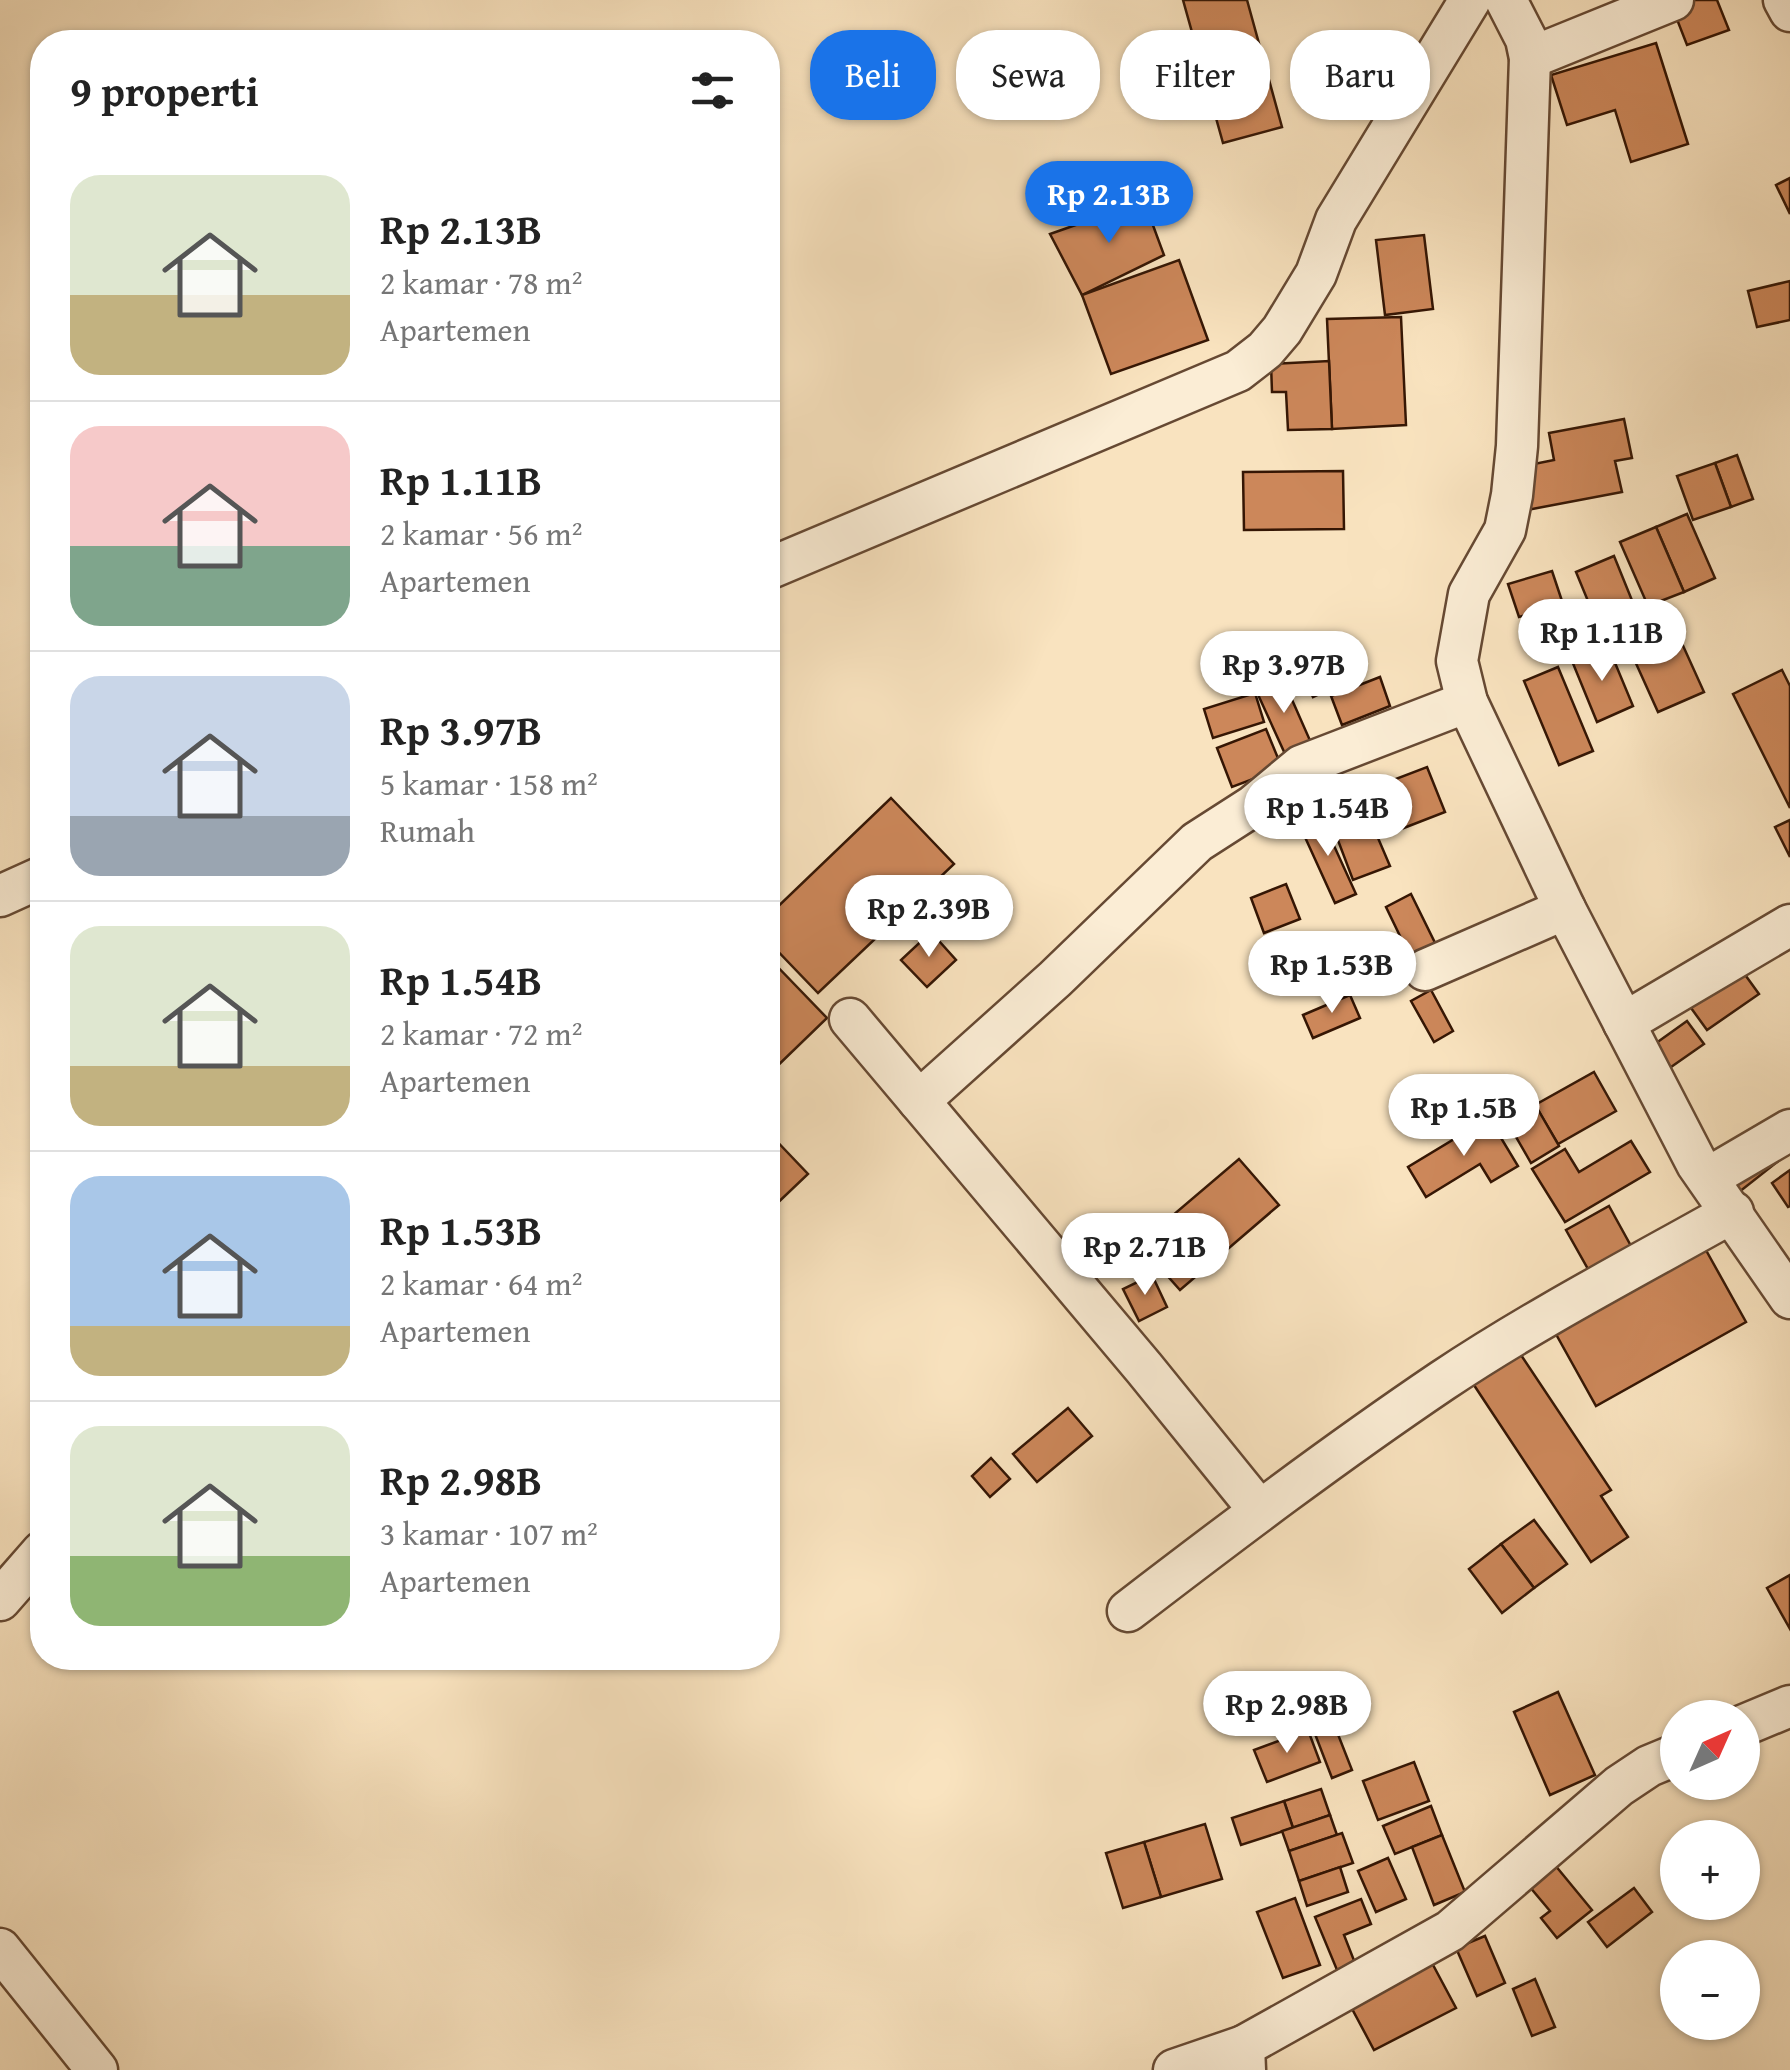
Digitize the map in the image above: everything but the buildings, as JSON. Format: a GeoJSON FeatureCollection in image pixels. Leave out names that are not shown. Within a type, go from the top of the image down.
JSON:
{"type":"FeatureCollection","features":[{"type":"Feature","properties":{"kind":"street"},"geometry":{"type":"LineString","coordinates":[[780,563],[1238,371],[1265,350],[1316,274],[1336,220],[1470,0]]}},
{"type":"Feature","properties":{"kind":"street"},"geometry":{"type":"LineString","coordinates":[[1530,58],[1673,0]]}},
{"type":"Feature","properties":{"kind":"street"},"geometry":{"type":"LineString","coordinates":[[1784,0],[1790,10]]}},
{"type":"Feature","properties":{"kind":"street"},"geometry":{"type":"LineString","coordinates":[[1514,7],[1530,58],[1518,446],[1505,530],[1469,594],[1458,661],[1468,702],[1624,1023],[1708,1178],[1790,1298]]}},
{"type":"Feature","properties":{"kind":"street"},"geometry":{"type":"LineString","coordinates":[[919,1101],[1055,979],[1198,842],[1254,806],[1301,766],[1468,702]]}},
{"type":"Feature","properties":{"kind":"street"},"geometry":{"type":"LineString","coordinates":[[0,896],[30,882]]}},
{"type":"Feature","properties":{"kind":"street"},"geometry":{"type":"LineString","coordinates":[[1425,970],[1566,909]]}},
{"type":"Feature","properties":{"kind":"street"},"geometry":{"type":"LineString","coordinates":[[1624,1023],[1790,925]]}},
{"type":"Feature","properties":{"kind":"street"},"geometry":{"type":"LineString","coordinates":[[850,1019],[1259,1510]]}},
{"type":"Feature","properties":{"kind":"street"},"geometry":{"type":"LineString","coordinates":[[1708,1178],[1790,1130]]}},
{"type":"Feature","properties":{"kind":"street"},"geometry":{"type":"LineString","coordinates":[[1128,1611],[1259,1510],[1444,1380],[1732,1212]]}},
{"type":"Feature","properties":{"kind":"street"},"geometry":{"type":"LineString","coordinates":[[0,1600],[30,1566]]}},
{"type":"Feature","properties":{"kind":"street"},"geometry":{"type":"LineString","coordinates":[[1760,1718],[1790,1706]]}},
{"type":"Feature","properties":{"kind":"street"},"geometry":{"type":"LineString","coordinates":[[1174,2070],[1244,2058],[1450,1931],[1619,1786],[1660,1761]]}},
{"type":"Feature","properties":{"kind":"street"},"geometry":{"type":"LineString","coordinates":[[0,1949],[97,2070]]}}]}
